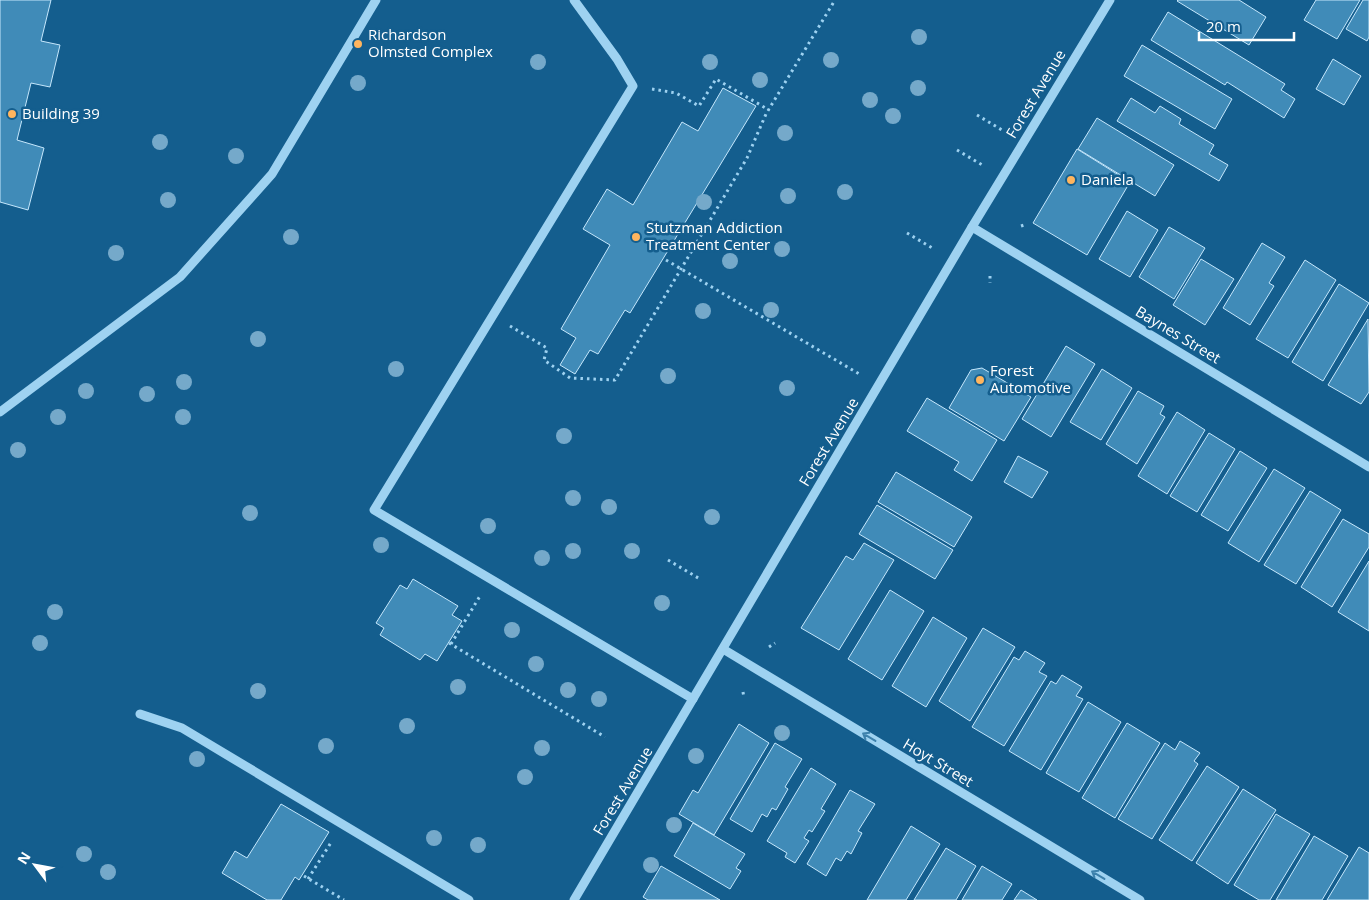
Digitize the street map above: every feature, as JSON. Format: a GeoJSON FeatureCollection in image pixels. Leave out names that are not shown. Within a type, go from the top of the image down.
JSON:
{"type":"FeatureCollection","features":[{"type":"Feature","properties":{"kind":"street"},"geometry":{"type":"LineString","coordinates":[[0,412],[180,277],[272,174],[376,0]]}},
{"type":"Feature","properties":{"kind":"street"},"geometry":{"type":"LineString","coordinates":[[574,0],[617,59],[633,86],[374,510],[693,699]]}},
{"type":"Feature","properties":{"kind":"street","name":"Forest Avenue"},"geometry":{"type":"LineString","coordinates":[[574,900],[972,227],[1110,0]]}},
{"type":"Feature","properties":{"kind":"street","name":"Baynes Street"},"geometry":{"type":"LineString","coordinates":[[972,227],[1369,467]]}},
{"type":"Feature","properties":{"kind":"street","name":"Hoyt Street"},"geometry":{"type":"LineString","coordinates":[[723,649],[1140,900]]}},
{"type":"Feature","properties":{"kind":"street"},"geometry":{"type":"LineString","coordinates":[[140,714],[182,728],[469,900]]}},
{"type":"Feature","properties":{"kind":"path"},"geometry":{"type":"LineString","coordinates":[[509,326],[548,348],[544,360],[570,378],[615,380],[747,158],[769,110],[835,0]]}},
{"type":"Feature","properties":{"kind":"path"},"geometry":{"type":"LineString","coordinates":[[676,93],[699,106],[716,79],[769,110]]}},
{"type":"Feature","properties":{"kind":"path"},"geometry":{"type":"LineString","coordinates":[[977,116],[1002,130]]}},
{"type":"Feature","properties":{"kind":"path"},"geometry":{"type":"LineString","coordinates":[[956,150],[982,165]]}},
{"type":"Feature","properties":{"kind":"path"},"geometry":{"type":"LineString","coordinates":[[1022,226],[1027,224]]}},
{"type":"Feature","properties":{"kind":"path"},"geometry":{"type":"LineString","coordinates":[[907,233],[930,247]]}},
{"type":"Feature","properties":{"kind":"path"},"geometry":{"type":"LineString","coordinates":[[666,260],[855,372]]}},
{"type":"Feature","properties":{"kind":"path"},"geometry":{"type":"LineString","coordinates":[[990,276],[990,283]]}},
{"type":"Feature","properties":{"kind":"path"},"geometry":{"type":"LineString","coordinates":[[668,560],[700,579]]}},
{"type":"Feature","properties":{"kind":"path"},"geometry":{"type":"LineString","coordinates":[[482,592],[450,644],[605,737]]}},
{"type":"Feature","properties":{"kind":"path"},"geometry":{"type":"LineString","coordinates":[[769,647],[775,643]]}},
{"type":"Feature","properties":{"kind":"path"},"geometry":{"type":"LineString","coordinates":[[743,692],[744,698]]}},
{"type":"Feature","properties":{"kind":"path"},"geometry":{"type":"LineString","coordinates":[[308,879],[333,840]]}},
{"type":"Feature","properties":{"kind":"path"},"geometry":{"type":"LineString","coordinates":[[304,876],[344,900]]}},
{"type":"Feature","properties":{"kind":"building","name":"Building 39"},"geometry":{"type":"Polygon","coordinates":[[[0,0],[51,0],[41,41],[60,45],[50,87],[31,83],[17,140],[44,148],[28,210],[0,202],[0,0]]]}},
{"type":"Feature","properties":{"kind":"building"},"geometry":{"type":"Polygon","coordinates":[[[1178,0],[1239,0],[1266,17],[1249,45],[1178,0]]]}},
{"type":"Feature","properties":{"kind":"building"},"geometry":{"type":"Polygon","coordinates":[[[1316,0],[1360,0],[1337,39],[1304,20],[1316,0]]]}},
{"type":"Feature","properties":{"kind":"building"},"geometry":{"type":"Polygon","coordinates":[[[1363,0],[1369,0],[1369,37],[1367,41],[1346,29],[1363,0]]]}},
{"type":"Feature","properties":{"kind":"building"},"geometry":{"type":"Polygon","coordinates":[[[1168,12],[1285,84],[1281,90],[1295,99],[1284,118],[1227,82],[1225,85],[1151,40],[1168,12]]]}},
{"type":"Feature","properties":{"kind":"building"},"geometry":{"type":"Polygon","coordinates":[[[1142,45],[1232,99],[1215,129],[1124,76],[1142,45]]]}},
{"type":"Feature","properties":{"kind":"building"},"geometry":{"type":"Polygon","coordinates":[[[1333,59],[1361,76],[1344,105],[1316,89],[1333,59]]]}},
{"type":"Feature","properties":{"kind":"building","name":"Stutzman Addiction Treatment Center"},"geometry":{"type":"Polygon","coordinates":[[[723,88],[756,106],[630,313],[625,310],[598,354],[590,350],[575,374],[560,365],[576,338],[561,329],[610,245],[583,229],[607,189],[633,205],[682,122],[698,131],[723,88]]]}},
{"type":"Feature","properties":{"kind":"building"},"geometry":{"type":"Polygon","coordinates":[[[1131,98],[1155,113],[1160,106],[1181,119],[1179,124],[1214,145],[1209,154],[1228,165],[1219,181],[1117,121],[1131,98]]]}},
{"type":"Feature","properties":{"kind":"building"},"geometry":{"type":"Polygon","coordinates":[[[1097,118],[1174,165],[1155,196],[1078,149],[1097,118]]]}},
{"type":"Feature","properties":{"kind":"building"},"geometry":{"type":"Polygon","coordinates":[[[1077,149],[1130,182],[1087,255],[1033,223],[1077,149]]]}},
{"type":"Feature","properties":{"kind":"building"},"geometry":{"type":"Polygon","coordinates":[[[1127,211],[1158,230],[1130,277],[1099,259],[1127,211]]]}},
{"type":"Feature","properties":{"kind":"building"},"geometry":{"type":"Polygon","coordinates":[[[1169,227],[1205,248],[1174,299],[1139,277],[1169,227]]]}},
{"type":"Feature","properties":{"kind":"building"},"geometry":{"type":"Polygon","coordinates":[[[1262,243],[1285,257],[1269,283],[1274,286],[1250,325],[1223,308],[1262,243]]]}},
{"type":"Feature","properties":{"kind":"building"},"geometry":{"type":"Polygon","coordinates":[[[1201,259],[1234,279],[1205,325],[1173,305],[1201,259]]]}},
{"type":"Feature","properties":{"kind":"building"},"geometry":{"type":"Polygon","coordinates":[[[1305,260],[1336,280],[1288,358],[1256,339],[1305,260]]]}},
{"type":"Feature","properties":{"kind":"building"},"geometry":{"type":"Polygon","coordinates":[[[1339,284],[1369,303],[1323,381],[1292,362],[1339,284]]]}},
{"type":"Feature","properties":{"kind":"building"},"geometry":{"type":"Polygon","coordinates":[[[1368,319],[1369,392],[1361,404],[1328,385],[1368,319]]]}},
{"type":"Feature","properties":{"kind":"building"},"geometry":{"type":"Polygon","coordinates":[[[1066,346],[1095,364],[1051,437],[1022,419],[1066,346]]]}},
{"type":"Feature","properties":{"kind":"building"},"geometry":{"type":"Polygon","coordinates":[[[982,368],[1031,397],[1004,441],[949,408],[971,370],[982,368]]]}},
{"type":"Feature","properties":{"kind":"building"},"geometry":{"type":"Polygon","coordinates":[[[1102,369],[1132,388],[1101,440],[1070,422],[1102,369]]]}},
{"type":"Feature","properties":{"kind":"building"},"geometry":{"type":"Polygon","coordinates":[[[1138,391],[1164,406],[1160,414],[1165,417],[1137,464],[1106,444],[1138,391]]]}},
{"type":"Feature","properties":{"kind":"building"},"geometry":{"type":"Polygon","coordinates":[[[927,398],[997,440],[972,481],[954,470],[959,462],[907,431],[927,398]]]}},
{"type":"Feature","properties":{"kind":"building"},"geometry":{"type":"Polygon","coordinates":[[[1177,412],[1205,430],[1167,494],[1138,476],[1177,412]]]}},
{"type":"Feature","properties":{"kind":"building"},"geometry":{"type":"Polygon","coordinates":[[[1209,433],[1235,449],[1197,512],[1170,496],[1209,433]]]}},
{"type":"Feature","properties":{"kind":"building"},"geometry":{"type":"Polygon","coordinates":[[[1240,451],[1267,468],[1228,531],[1201,515],[1240,451]]]}},
{"type":"Feature","properties":{"kind":"building"},"geometry":{"type":"Polygon","coordinates":[[[1018,456],[1048,472],[1032,498],[1004,482],[1018,456]]]}},
{"type":"Feature","properties":{"kind":"building"},"geometry":{"type":"Polygon","coordinates":[[[1274,469],[1305,488],[1259,562],[1228,543],[1274,469]]]}},
{"type":"Feature","properties":{"kind":"building"},"geometry":{"type":"Polygon","coordinates":[[[896,472],[972,517],[954,547],[878,502],[896,472]]]}},
{"type":"Feature","properties":{"kind":"building"},"geometry":{"type":"Polygon","coordinates":[[[1310,491],[1341,510],[1296,584],[1264,565],[1310,491]]]}},
{"type":"Feature","properties":{"kind":"building"},"geometry":{"type":"Polygon","coordinates":[[[877,505],[953,550],[935,579],[859,534],[877,505]]]}},
{"type":"Feature","properties":{"kind":"building"},"geometry":{"type":"Polygon","coordinates":[[[1343,519],[1369,534],[1369,547],[1332,607],[1301,587],[1343,519]]]}},
{"type":"Feature","properties":{"kind":"building"},"geometry":{"type":"Polygon","coordinates":[[[864,543],[894,560],[839,650],[801,628],[846,556],[853,560],[864,543]]]}},
{"type":"Feature","properties":{"kind":"building"},"geometry":{"type":"Polygon","coordinates":[[[1369,561],[1369,631],[1338,612],[1369,561]]]}},
{"type":"Feature","properties":{"kind":"building"},"geometry":{"type":"Polygon","coordinates":[[[413,579],[458,606],[452,615],[462,621],[437,661],[425,654],[420,660],[380,635],[384,628],[376,623],[400,585],[407,589],[413,579]]]}},
{"type":"Feature","properties":{"kind":"building"},"geometry":{"type":"Polygon","coordinates":[[[890,590],[924,611],[882,680],[848,659],[890,590]]]}},
{"type":"Feature","properties":{"kind":"building"},"geometry":{"type":"Polygon","coordinates":[[[933,617],[967,638],[926,707],[892,686],[933,617]]]}},
{"type":"Feature","properties":{"kind":"building"},"geometry":{"type":"Polygon","coordinates":[[[983,628],[1015,647],[970,721],[939,701],[983,628]]]}},
{"type":"Feature","properties":{"kind":"building"},"geometry":{"type":"Polygon","coordinates":[[[1025,651],[1045,663],[1039,672],[1047,676],[1004,746],[972,727],[1014,657],[1019,660],[1025,651]]]}},
{"type":"Feature","properties":{"kind":"building"},"geometry":{"type":"Polygon","coordinates":[[[1062,675],[1082,687],[1076,696],[1083,699],[1041,770],[1009,751],[1051,681],[1056,684],[1062,675]]]}},
{"type":"Feature","properties":{"kind":"building"},"geometry":{"type":"Polygon","coordinates":[[[1088,702],[1121,722],[1079,792],[1046,773],[1088,702]]]}},
{"type":"Feature","properties":{"kind":"building"},"geometry":{"type":"Polygon","coordinates":[[[1127,723],[1160,743],[1115,818],[1082,798],[1127,723]]]}},
{"type":"Feature","properties":{"kind":"building"},"geometry":{"type":"Polygon","coordinates":[[[739,724],[769,743],[714,835],[679,814],[693,790],[698,793],[739,724]]]}},
{"type":"Feature","properties":{"kind":"building"},"geometry":{"type":"Polygon","coordinates":[[[1180,741],[1200,753],[1194,761],[1198,764],[1152,839],[1118,819],[1165,743],[1175,750],[1180,741]]]}},
{"type":"Feature","properties":{"kind":"building"},"geometry":{"type":"Polygon","coordinates":[[[775,743],[802,759],[785,787],[788,789],[776,810],[772,808],[767,817],[762,814],[752,832],[730,819],[775,743]]]}},
{"type":"Feature","properties":{"kind":"building"},"geometry":{"type":"Polygon","coordinates":[[[1207,766],[1239,787],[1192,861],[1159,840],[1207,766]]]}},
{"type":"Feature","properties":{"kind":"building"},"geometry":{"type":"Polygon","coordinates":[[[811,768],[836,784],[821,809],[825,811],[812,832],[809,830],[804,838],[809,841],[795,863],[785,857],[787,853],[767,841],[811,768]]]}},
{"type":"Feature","properties":{"kind":"building"},"geometry":{"type":"Polygon","coordinates":[[[1243,789],[1276,810],[1228,884],[1196,863],[1243,789]]]}},
{"type":"Feature","properties":{"kind":"building"},"geometry":{"type":"Polygon","coordinates":[[[850,790],[875,804],[858,831],[862,833],[851,854],[847,851],[841,861],[836,858],[826,876],[807,864],[850,790]]]}},
{"type":"Feature","properties":{"kind":"building"},"geometry":{"type":"Polygon","coordinates":[[[281,804],[329,832],[299,880],[295,877],[281,900],[267,900],[222,873],[235,851],[247,858],[281,804]]]}},
{"type":"Feature","properties":{"kind":"building"},"geometry":{"type":"Polygon","coordinates":[[[1276,814],[1310,834],[1270,900],[1259,900],[1234,885],[1276,814]]]}},
{"type":"Feature","properties":{"kind":"building"},"geometry":{"type":"Polygon","coordinates":[[[693,823],[745,854],[736,868],[741,871],[730,889],[674,856],[693,823]]]}},
{"type":"Feature","properties":{"kind":"building"},"geometry":{"type":"Polygon","coordinates":[[[911,826],[940,844],[906,900],[867,900],[911,826]]]}},
{"type":"Feature","properties":{"kind":"building"},"geometry":{"type":"Polygon","coordinates":[[[1314,836],[1348,856],[1322,900],[1276,900],[1314,836]]]}},
{"type":"Feature","properties":{"kind":"building"},"geometry":{"type":"Polygon","coordinates":[[[1359,847],[1369,853],[1369,900],[1327,900],[1359,847]]]}},
{"type":"Feature","properties":{"kind":"building"},"geometry":{"type":"Polygon","coordinates":[[[946,848],[976,866],[956,900],[914,900],[946,848]]]}},
{"type":"Feature","properties":{"kind":"building"},"geometry":{"type":"Polygon","coordinates":[[[661,866],[720,900],[648,900],[643,897],[661,866]]]}},
{"type":"Feature","properties":{"kind":"building"},"geometry":{"type":"Polygon","coordinates":[[[982,866],[1012,884],[1002,900],[962,900],[982,866]]]}},
{"type":"Feature","properties":{"kind":"building"},"geometry":{"type":"Polygon","coordinates":[[[1021,890],[1037,900],[1014,900],[1021,890]]]}},
{"type":"Feature","properties":{"kind":"place","name":"Richardson Olmsted Complex"},"geometry":{"type":"Point","coordinates":[358,44]}},
{"type":"Feature","properties":{"kind":"place","name":"Building 39"},"geometry":{"type":"Point","coordinates":[12,114]}},
{"type":"Feature","properties":{"kind":"place","name":"Daniela"},"geometry":{"type":"Point","coordinates":[1071,180]}},
{"type":"Feature","properties":{"kind":"place","name":"Stutzman Addiction Treatment Center"},"geometry":{"type":"Point","coordinates":[636,237]}},
{"type":"Feature","properties":{"kind":"place","name":"Forest Automotive"},"geometry":{"type":"Point","coordinates":[980,380]}}]}
